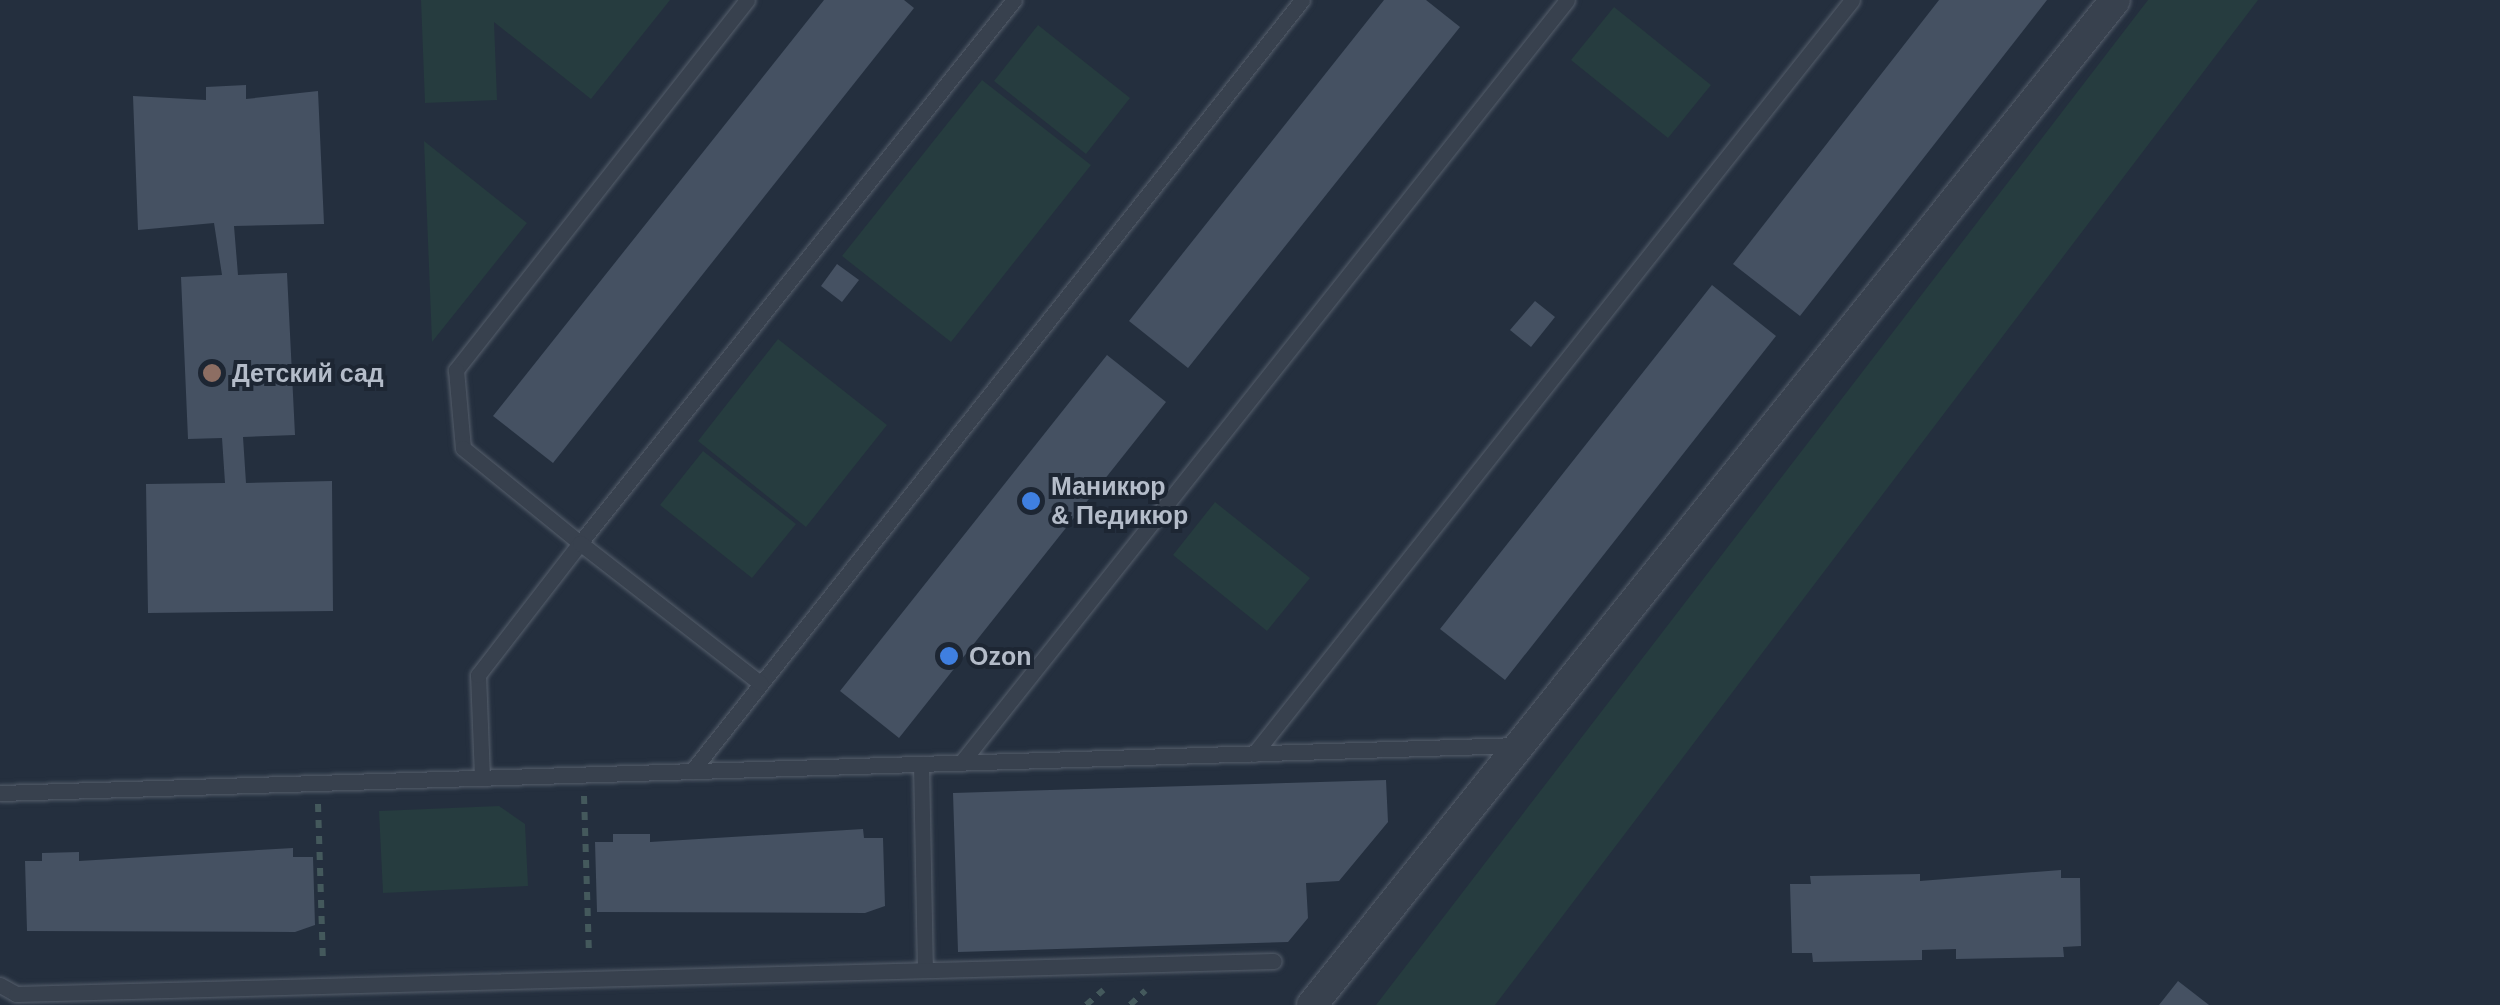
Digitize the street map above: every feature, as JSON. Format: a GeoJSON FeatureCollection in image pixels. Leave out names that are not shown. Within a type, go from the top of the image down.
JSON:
{"type":"FeatureCollection","features":[{"type":"Feature","properties":{"kind":"street"},"geometry":{"type":"LineString","coordinates":[[1312,1005],[1528,745],[2116,0]]}},
{"type":"Feature","properties":{"kind":"lane"},"geometry":{"type":"LineString","coordinates":[[747,0],[456,370],[463,448],[760,684]]}},
{"type":"Feature","properties":{"kind":"lane"},"geometry":{"type":"LineString","coordinates":[[482,778],[478,675],[1014,0]]}},
{"type":"Feature","properties":{"kind":"lane"},"geometry":{"type":"LineString","coordinates":[[692,771],[1302,0]]}},
{"type":"Feature","properties":{"kind":"lane"},"geometry":{"type":"LineString","coordinates":[[961,763],[1567,0]]}},
{"type":"Feature","properties":{"kind":"lane"},"geometry":{"type":"LineString","coordinates":[[1254,754],[1852,0]]}},
{"type":"Feature","properties":{"kind":"lane"},"geometry":{"type":"LineString","coordinates":[[0,793],[1528,745]]}},
{"type":"Feature","properties":{"kind":"lane"},"geometry":{"type":"LineString","coordinates":[[920,764],[925,968]]}},
{"type":"Feature","properties":{"kind":"lane"},"geometry":{"type":"LineString","coordinates":[[0,985],[16,994],[1274,961]]}},
{"type":"Feature","properties":{"kind":"path"},"geometry":{"type":"LineString","coordinates":[[583,774],[589,979]]}},
{"type":"Feature","properties":{"kind":"path"},"geometry":{"type":"LineString","coordinates":[[317,783],[323,986]]}},
{"type":"Feature","properties":{"kind":"green space"},"geometry":{"type":"Polygon","coordinates":[[[421,0],[670,0],[591,99],[494,22],[497,100],[425,103],[421,0]]]}},
{"type":"Feature","properties":{"kind":"green space"},"geometry":{"type":"Polygon","coordinates":[[[2148,0],[2258,0],[1495,1005],[1376,1005],[2148,0]]]}},
{"type":"Feature","properties":{"kind":"green space"},"geometry":{"type":"Polygon","coordinates":[[[1614,7],[1711,85],[1668,138],[1571,60],[1614,7]]]}},
{"type":"Feature","properties":{"kind":"green space"},"geometry":{"type":"Polygon","coordinates":[[[1038,25],[1130,98],[1086,154],[994,81],[1038,25]]]}},
{"type":"Feature","properties":{"kind":"green space"},"geometry":{"type":"Polygon","coordinates":[[[982,80],[1091,165],[951,342],[842,256],[982,80]]]}},
{"type":"Feature","properties":{"kind":"green space"},"geometry":{"type":"Polygon","coordinates":[[[424,141],[527,223],[432,342],[424,141]]]}},
{"type":"Feature","properties":{"kind":"green space"},"geometry":{"type":"Polygon","coordinates":[[[778,339],[887,425],[806,527],[698,441],[778,339]]]}},
{"type":"Feature","properties":{"kind":"green space"},"geometry":{"type":"Polygon","coordinates":[[[703,451],[796,524],[752,578],[660,505],[703,451]]]}},
{"type":"Feature","properties":{"kind":"green space"},"geometry":{"type":"Polygon","coordinates":[[[1215,502],[1310,578],[1267,631],[1173,555],[1215,502]]]}},
{"type":"Feature","properties":{"kind":"green space"},"geometry":{"type":"Polygon","coordinates":[[[499,806],[525,824],[528,886],[383,893],[379,811],[499,806]]]}},
{"type":"Feature","properties":{"kind":"building"},"geometry":{"type":"Polygon","coordinates":[[[824,0],[904,0],[914,8],[553,463],[493,416],[824,0]]]}},
{"type":"Feature","properties":{"kind":"building"},"geometry":{"type":"Polygon","coordinates":[[[1384,0],[1426,0],[1460,27],[1188,368],[1129,321],[1384,0]]]}},
{"type":"Feature","properties":{"kind":"building"},"geometry":{"type":"Polygon","coordinates":[[[1939,0],[2047,0],[1800,316],[1733,264],[1939,0]]]}},
{"type":"Feature","properties":{"kind":"building"},"geometry":{"type":"Polygon","coordinates":[[[246,85],[246,99],[318,91],[324,224],[234,226],[238,275],[287,273],[295,435],[243,437],[246,483],[332,481],[333,611],[148,613],[146,484],[225,483],[222,438],[188,439],[181,277],[222,275],[214,223],[138,230],[133,96],[206,100],[206,87],[246,85]]]}},
{"type":"Feature","properties":{"kind":"building"},"geometry":{"type":"Polygon","coordinates":[[[837,264],[859,280],[842,302],[821,286],[837,264]]]}},
{"type":"Feature","properties":{"kind":"building"},"geometry":{"type":"Polygon","coordinates":[[[1712,285],[1776,336],[1505,680],[1440,629],[1712,285]]]}},
{"type":"Feature","properties":{"kind":"building"},"geometry":{"type":"Polygon","coordinates":[[[1535,301],[1555,317],[1531,347],[1510,330],[1535,301]]]}},
{"type":"Feature","properties":{"kind":"building"},"geometry":{"type":"Polygon","coordinates":[[[1107,355],[1166,402],[899,738],[840,691],[1107,355]]]}},
{"type":"Feature","properties":{"kind":"building"},"geometry":{"type":"Polygon","coordinates":[[[1386,780],[1388,822],[1339,881],[1306,883],[1308,918],[1288,942],[958,952],[953,793],[1386,780]]]}},
{"type":"Feature","properties":{"kind":"building"},"geometry":{"type":"Polygon","coordinates":[[[863,829],[864,838],[883,838],[885,906],[865,913],[597,912],[595,842],[613,842],[613,834],[650,834],[650,842],[863,829]]]}},
{"type":"Feature","properties":{"kind":"building"},"geometry":{"type":"Polygon","coordinates":[[[293,848],[293,857],[313,857],[315,925],[295,932],[27,931],[25,861],[42,861],[42,853],[79,852],[79,861],[293,848]]]}},
{"type":"Feature","properties":{"kind":"building"},"geometry":{"type":"Polygon","coordinates":[[[2061,870],[2061,878],[2080,878],[2081,946],[2063,947],[2064,957],[1956,959],[1956,949],[1922,950],[1922,960],[1813,962],[1812,953],[1792,953],[1790,884],[1811,884],[1810,876],[1920,874],[1920,881],[2061,870]]]}},
{"type":"Feature","properties":{"kind":"building"},"geometry":{"type":"Polygon","coordinates":[[[2178,981],[2209,1005],[2159,1005],[2178,981]]]}},
{"type":"Feature","properties":{"kind":"place","name":"Детский сад"},"geometry":{"type":"Point","coordinates":[212,373]}},
{"type":"Feature","properties":{"kind":"place","name":"Маникюр & Педикюр"},"geometry":{"type":"Point","coordinates":[1031,501]}},
{"type":"Feature","properties":{"kind":"place","name":"Ozon"},"geometry":{"type":"Point","coordinates":[949,656]}}]}
